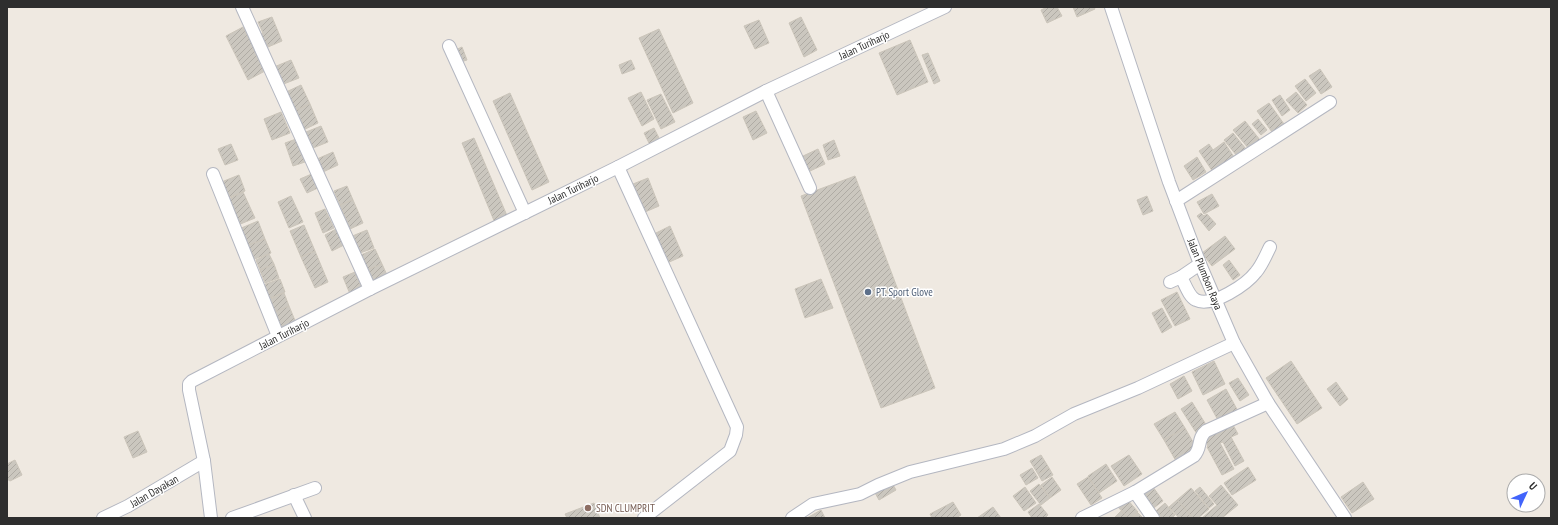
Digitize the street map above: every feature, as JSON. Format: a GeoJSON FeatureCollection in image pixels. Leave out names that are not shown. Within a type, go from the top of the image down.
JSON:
{"type":"FeatureCollection","features":[{"type":"Feature","properties":{"kind":"street"},"geometry":{"type":"LineString","coordinates":[[242,7],[370,289]]}},
{"type":"Feature","properties":{"kind":"street","name":"Jalan Turiharjo"},"geometry":{"type":"LineString","coordinates":[[204,462],[189,390],[189,384],[192,381],[370,289],[618,167],[766,91],[945,7]]}},
{"type":"Feature","properties":{"kind":"street","name":"Jalan Plumbon Raya"},"geometry":{"type":"LineString","coordinates":[[1111,7],[1176,200],[1200,264],[1234,344],[1268,403],[1345,518]]}},
{"type":"Feature","properties":{"kind":"street"},"geometry":{"type":"LineString","coordinates":[[449,46],[525,213]]}},
{"type":"Feature","properties":{"kind":"street"},"geometry":{"type":"LineString","coordinates":[[766,91],[810,188]]}},
{"type":"Feature","properties":{"kind":"street"},"geometry":{"type":"LineString","coordinates":[[1176,200],[1330,102]]}},
{"type":"Feature","properties":{"kind":"street"},"geometry":{"type":"LineString","coordinates":[[618,167],[737,426],[736,435],[730,450],[644,518]]}},
{"type":"Feature","properties":{"kind":"street"},"geometry":{"type":"LineString","coordinates":[[213,174],[278,336]]}},
{"type":"Feature","properties":{"kind":"street"},"geometry":{"type":"LineString","coordinates":[[1181,277],[1192,297],[1204,302],[1215,299],[1236,289],[1248,281],[1257,271],[1270,247]]}},
{"type":"Feature","properties":{"kind":"street"},"geometry":{"type":"LineString","coordinates":[[1170,282],[1181,277],[1200,264]]}},
{"type":"Feature","properties":{"kind":"street"},"geometry":{"type":"LineString","coordinates":[[792,518],[812,504],[860,494],[910,472],[1004,449],[1035,436],[1074,414],[1138,388],[1234,344]]}},
{"type":"Feature","properties":{"kind":"street"},"geometry":{"type":"LineString","coordinates":[[1082,518],[1135,492],[1194,456],[1198,451],[1202,434],[1268,403]]}},
{"type":"Feature","properties":{"kind":"street"},"geometry":{"type":"LineString","coordinates":[[204,462],[211,518]]}},
{"type":"Feature","properties":{"kind":"street","name":"Jalan Dayakan"},"geometry":{"type":"LineString","coordinates":[[104,518],[128,506],[204,462]]}},
{"type":"Feature","properties":{"kind":"street"},"geometry":{"type":"LineString","coordinates":[[232,518],[315,488]]}},
{"type":"Feature","properties":{"kind":"street"},"geometry":{"type":"LineString","coordinates":[[1135,492],[1153,518]]}},
{"type":"Feature","properties":{"kind":"street"},"geometry":{"type":"LineString","coordinates":[[294,495],[305,518]]}},
{"type":"Feature","properties":{"kind":"building"},"geometry":{"type":"Polygon","coordinates":[[[1047,7],[1057,7],[1062,16],[1047,23],[1041,10],[1047,7]]]}},
{"type":"Feature","properties":{"kind":"building"},"geometry":{"type":"Polygon","coordinates":[[[1073,7],[1094,7],[1095,9],[1077,17],[1073,7]]]}},
{"type":"Feature","properties":{"kind":"building"},"geometry":{"type":"Polygon","coordinates":[[[272,17],[282,41],[268,47],[267,44],[263,46],[258,35],[263,33],[258,22],[272,17]]]}},
{"type":"Feature","properties":{"kind":"building"},"geometry":{"type":"Polygon","coordinates":[[[801,17],[817,50],[804,57],[789,23],[801,17]]]}},
{"type":"Feature","properties":{"kind":"building"},"geometry":{"type":"Polygon","coordinates":[[[759,20],[769,43],[755,49],[744,26],[759,20]]]}},
{"type":"Feature","properties":{"kind":"building"},"geometry":{"type":"Polygon","coordinates":[[[243,27],[265,71],[248,80],[226,36],[243,27]]]}},
{"type":"Feature","properties":{"kind":"building"},"geometry":{"type":"Polygon","coordinates":[[[659,29],[693,103],[673,113],[639,38],[659,29]]]}},
{"type":"Feature","properties":{"kind":"building"},"geometry":{"type":"Polygon","coordinates":[[[910,40],[928,82],[897,95],[879,53],[910,40]]]}},
{"type":"Feature","properties":{"kind":"building"},"geometry":{"type":"Polygon","coordinates":[[[462,47],[467,60],[458,63],[453,51],[462,47]]]}},
{"type":"Feature","properties":{"kind":"building"},"geometry":{"type":"Polygon","coordinates":[[[928,53],[940,81],[934,84],[922,55],[928,53]]]}},
{"type":"Feature","properties":{"kind":"building"},"geometry":{"type":"Polygon","coordinates":[[[291,60],[299,78],[281,85],[274,67],[291,60]]]}},
{"type":"Feature","properties":{"kind":"building"},"geometry":{"type":"Polygon","coordinates":[[[631,60],[635,69],[622,74],[619,65],[631,60]]]}},
{"type":"Feature","properties":{"kind":"building"},"geometry":{"type":"Polygon","coordinates":[[[1320,69],[1332,87],[1321,94],[1309,76],[1320,69]]]}},
{"type":"Feature","properties":{"kind":"building"},"geometry":{"type":"Polygon","coordinates":[[[1305,79],[1316,93],[1306,101],[1295,86],[1305,79]]]}},
{"type":"Feature","properties":{"kind":"building"},"geometry":{"type":"Polygon","coordinates":[[[301,85],[310,104],[292,112],[284,93],[301,85]]]}},
{"type":"Feature","properties":{"kind":"building"},"geometry":{"type":"Polygon","coordinates":[[[641,92],[654,119],[642,126],[628,98],[641,92]]]}},
{"type":"Feature","properties":{"kind":"building"},"geometry":{"type":"Polygon","coordinates":[[[1296,92],[1307,105],[1298,113],[1286,100],[1296,92]]]}},
{"type":"Feature","properties":{"kind":"building"},"geometry":{"type":"Polygon","coordinates":[[[510,93],[549,182],[532,190],[493,101],[510,93]]]}},
{"type":"Feature","properties":{"kind":"building"},"geometry":{"type":"Polygon","coordinates":[[[661,94],[675,122],[661,129],[647,100],[661,94]]]}},
{"type":"Feature","properties":{"kind":"building"},"geometry":{"type":"Polygon","coordinates":[[[1280,95],[1290,110],[1282,116],[1272,100],[1280,95]]]}},
{"type":"Feature","properties":{"kind":"building"},"geometry":{"type":"Polygon","coordinates":[[[1269,103],[1284,124],[1272,132],[1257,111],[1269,103]]]}},
{"type":"Feature","properties":{"kind":"building"},"geometry":{"type":"Polygon","coordinates":[[[310,104],[318,123],[301,131],[292,112],[310,104]]]}},
{"type":"Feature","properties":{"kind":"building"},"geometry":{"type":"Polygon","coordinates":[[[756,111],[767,133],[753,140],[743,117],[756,111]]]}},
{"type":"Feature","properties":{"kind":"building"},"geometry":{"type":"Polygon","coordinates":[[[281,112],[290,133],[272,140],[264,119],[281,112]]]}},
{"type":"Feature","properties":{"kind":"building"},"geometry":{"type":"Polygon","coordinates":[[[1258,119],[1267,130],[1261,135],[1252,124],[1258,119]]]}},
{"type":"Feature","properties":{"kind":"building"},"geometry":{"type":"Polygon","coordinates":[[[1245,121],[1260,140],[1249,149],[1233,130],[1245,121]]]}},
{"type":"Feature","properties":{"kind":"building"},"geometry":{"type":"Polygon","coordinates":[[[321,126],[328,142],[313,148],[306,132],[321,126]]]}},
{"type":"Feature","properties":{"kind":"building"},"geometry":{"type":"Polygon","coordinates":[[[654,128],[661,142],[651,147],[644,133],[654,128]]]}},
{"type":"Feature","properties":{"kind":"building"},"geometry":{"type":"Polygon","coordinates":[[[1233,133],[1246,149],[1237,156],[1224,140],[1233,133]]]}},
{"type":"Feature","properties":{"kind":"building"},"geometry":{"type":"Polygon","coordinates":[[[299,138],[308,161],[293,166],[285,143],[299,138]]]}},
{"type":"Feature","properties":{"kind":"building"},"geometry":{"type":"Polygon","coordinates":[[[474,138],[508,218],[495,223],[462,143],[474,138]]]}},
{"type":"Feature","properties":{"kind":"building"},"geometry":{"type":"Polygon","coordinates":[[[834,140],[840,156],[828,160],[823,145],[834,140]]]}},
{"type":"Feature","properties":{"kind":"building"},"geometry":{"type":"Polygon","coordinates":[[[1224,142],[1234,157],[1213,172],[1199,151],[1209,144],[1213,150],[1224,142]]]}},
{"type":"Feature","properties":{"kind":"building"},"geometry":{"type":"Polygon","coordinates":[[[231,144],[238,160],[225,165],[218,149],[231,144]]]}},
{"type":"Feature","properties":{"kind":"building"},"geometry":{"type":"Polygon","coordinates":[[[818,149],[825,164],[808,172],[801,157],[818,149]]]}},
{"type":"Feature","properties":{"kind":"building"},"geometry":{"type":"Polygon","coordinates":[[[333,152],[338,165],[323,172],[317,159],[333,152]]]}},
{"type":"Feature","properties":{"kind":"building"},"geometry":{"type":"Polygon","coordinates":[[[1197,157],[1206,172],[1193,180],[1184,166],[1197,157]]]}},
{"type":"Feature","properties":{"kind":"building"},"geometry":{"type":"Polygon","coordinates":[[[314,173],[320,187],[307,193],[300,179],[314,173]]]}},
{"type":"Feature","properties":{"kind":"building"},"geometry":{"type":"Polygon","coordinates":[[[239,175],[245,191],[225,199],[219,183],[239,175]]]}},
{"type":"Feature","properties":{"kind":"building","name":"PT. Sport Glove"},"geometry":{"type":"Polygon","coordinates":[[[855,176],[935,388],[881,408],[801,196],[855,176]]]}},
{"type":"Feature","properties":{"kind":"building"},"geometry":{"type":"Polygon","coordinates":[[[648,178],[659,206],[645,212],[633,184],[648,178]]]}},
{"type":"Feature","properties":{"kind":"building"},"geometry":{"type":"Polygon","coordinates":[[[347,186],[353,200],[340,205],[334,191],[347,186]]]}},
{"type":"Feature","properties":{"kind":"building"},"geometry":{"type":"Polygon","coordinates":[[[243,192],[255,218],[238,225],[226,200],[243,192]]]}},
{"type":"Feature","properties":{"kind":"building"},"geometry":{"type":"Polygon","coordinates":[[[1212,194],[1219,206],[1204,214],[1197,202],[1212,194]]]}},
{"type":"Feature","properties":{"kind":"building"},"geometry":{"type":"Polygon","coordinates":[[[291,196],[303,222],[289,228],[278,202],[291,196]]]}},
{"type":"Feature","properties":{"kind":"building"},"geometry":{"type":"Polygon","coordinates":[[[1147,196],[1153,211],[1143,215],[1137,200],[1147,196]]]}},
{"type":"Feature","properties":{"kind":"building"},"geometry":{"type":"Polygon","coordinates":[[[353,200],[363,223],[350,229],[340,205],[353,200]]]}},
{"type":"Feature","properties":{"kind":"building"},"geometry":{"type":"Polygon","coordinates":[[[325,209],[334,228],[323,233],[315,213],[325,209]]]}},
{"type":"Feature","properties":{"kind":"building"},"geometry":{"type":"Polygon","coordinates":[[[1201,213],[1204,216],[1207,214],[1216,224],[1209,231],[1197,216],[1201,213]]]}},
{"type":"Feature","properties":{"kind":"building"},"geometry":{"type":"Polygon","coordinates":[[[258,221],[265,239],[246,246],[239,229],[258,221]]]}},
{"type":"Feature","properties":{"kind":"building"},"geometry":{"type":"Polygon","coordinates":[[[304,225],[315,251],[301,257],[290,231],[304,225]]]}},
{"type":"Feature","properties":{"kind":"building"},"geometry":{"type":"Polygon","coordinates":[[[670,226],[683,256],[667,263],[654,234],[670,226]]]}},
{"type":"Feature","properties":{"kind":"building"},"geometry":{"type":"Polygon","coordinates":[[[336,229],[344,245],[332,251],[325,235],[336,229]]]}},
{"type":"Feature","properties":{"kind":"building"},"geometry":{"type":"Polygon","coordinates":[[[367,230],[374,248],[357,254],[350,237],[367,230]]]}},
{"type":"Feature","properties":{"kind":"building"},"geometry":{"type":"Polygon","coordinates":[[[1225,236],[1235,249],[1212,266],[1202,253],[1225,236]]]}},
{"type":"Feature","properties":{"kind":"building"},"geometry":{"type":"Polygon","coordinates":[[[265,239],[271,253],[252,260],[246,246],[265,239]]]}},
{"type":"Feature","properties":{"kind":"building"},"geometry":{"type":"Polygon","coordinates":[[[375,249],[382,264],[367,270],[361,255],[375,249]]]}},
{"type":"Feature","properties":{"kind":"building"},"geometry":{"type":"Polygon","coordinates":[[[315,251],[328,282],[315,288],[301,257],[315,251]]]}},
{"type":"Feature","properties":{"kind":"building"},"geometry":{"type":"Polygon","coordinates":[[[269,254],[274,264],[260,270],[256,260],[269,254]]]}},
{"type":"Feature","properties":{"kind":"building"},"geometry":{"type":"Polygon","coordinates":[[[1229,260],[1240,275],[1233,280],[1223,265],[1229,260]]]}},
{"type":"Feature","properties":{"kind":"building"},"geometry":{"type":"Polygon","coordinates":[[[274,264],[279,278],[265,283],[260,270],[274,264]]]}},
{"type":"Feature","properties":{"kind":"building"},"geometry":{"type":"Polygon","coordinates":[[[382,264],[387,275],[373,281],[367,270],[382,264]]]}},
{"type":"Feature","properties":{"kind":"building"},"geometry":{"type":"Polygon","coordinates":[[[355,272],[362,289],[350,294],[343,277],[355,272]]]}},
{"type":"Feature","properties":{"kind":"building"},"geometry":{"type":"Polygon","coordinates":[[[280,279],[285,292],[268,299],[263,285],[280,279]]]}},
{"type":"Feature","properties":{"kind":"building"},"geometry":{"type":"Polygon","coordinates":[[[821,279],[833,308],[805,318],[795,289],[821,279]]]}},
{"type":"Feature","properties":{"kind":"building"},"geometry":{"type":"Polygon","coordinates":[[[1177,292],[1190,319],[1175,326],[1161,300],[1177,292]]]}},
{"type":"Feature","properties":{"kind":"building"},"geometry":{"type":"Polygon","coordinates":[[[284,293],[289,306],[273,313],[268,300],[284,293]]]}},
{"type":"Feature","properties":{"kind":"building"},"geometry":{"type":"Polygon","coordinates":[[[289,306],[296,323],[279,330],[273,313],[289,306]]]}},
{"type":"Feature","properties":{"kind":"building"},"geometry":{"type":"Polygon","coordinates":[[[1162,308],[1172,327],[1162,333],[1152,313],[1162,308]]]}},
{"type":"Feature","properties":{"kind":"building"},"geometry":{"type":"Polygon","coordinates":[[[1214,361],[1225,384],[1203,395],[1192,372],[1214,361]]]}},
{"type":"Feature","properties":{"kind":"building"},"geometry":{"type":"Polygon","coordinates":[[[1291,361],[1322,408],[1297,424],[1266,378],[1291,361]]]}},
{"type":"Feature","properties":{"kind":"building"},"geometry":{"type":"Polygon","coordinates":[[[1184,376],[1192,391],[1178,399],[1170,384],[1184,376]]]}},
{"type":"Feature","properties":{"kind":"building"},"geometry":{"type":"Polygon","coordinates":[[[1238,378],[1249,395],[1240,401],[1229,383],[1238,378]]]}},
{"type":"Feature","properties":{"kind":"building"},"geometry":{"type":"Polygon","coordinates":[[[1336,382],[1348,399],[1340,406],[1327,389],[1336,382]]]}},
{"type":"Feature","properties":{"kind":"building"},"geometry":{"type":"Polygon","coordinates":[[[1226,389],[1239,413],[1220,424],[1207,400],[1226,389]]]}},
{"type":"Feature","properties":{"kind":"building"},"geometry":{"type":"Polygon","coordinates":[[[1192,402],[1208,428],[1197,434],[1181,409],[1192,402]]]}},
{"type":"Feature","properties":{"kind":"building"},"geometry":{"type":"Polygon","coordinates":[[[1175,412],[1185,428],[1164,440],[1154,424],[1175,412]]]}},
{"type":"Feature","properties":{"kind":"building"},"geometry":{"type":"Polygon","coordinates":[[[1232,423],[1238,434],[1231,437],[1244,461],[1235,466],[1223,442],[1220,443],[1234,469],[1222,475],[1207,447],[1208,446],[1204,438],[1232,423]]]}},
{"type":"Feature","properties":{"kind":"building"},"geometry":{"type":"Polygon","coordinates":[[[1185,428],[1197,449],[1176,461],[1164,440],[1185,428]]]}},
{"type":"Feature","properties":{"kind":"building"},"geometry":{"type":"Polygon","coordinates":[[[138,431],[147,452],[133,458],[124,437],[138,431]]]}},
{"type":"Feature","properties":{"kind":"building"},"geometry":{"type":"Polygon","coordinates":[[[1041,455],[1049,468],[1038,474],[1030,461],[1041,455]]]}},
{"type":"Feature","properties":{"kind":"building"},"geometry":{"type":"Polygon","coordinates":[[[1129,455],[1142,474],[1124,486],[1111,466],[1129,455]]]}},
{"type":"Feature","properties":{"kind":"building"},"geometry":{"type":"Polygon","coordinates":[[[15,460],[22,475],[10,481],[7,479],[7,464],[15,460]]]}},
{"type":"Feature","properties":{"kind":"building"},"geometry":{"type":"Polygon","coordinates":[[[1106,464],[1117,481],[1099,493],[1088,476],[1106,464]]]}},
{"type":"Feature","properties":{"kind":"building"},"geometry":{"type":"Polygon","coordinates":[[[1248,467],[1256,480],[1232,495],[1224,483],[1248,467]]]}},
{"type":"Feature","properties":{"kind":"building"},"geometry":{"type":"Polygon","coordinates":[[[1032,468],[1038,478],[1026,485],[1020,475],[1032,468]]]}},
{"type":"Feature","properties":{"kind":"building"},"geometry":{"type":"Polygon","coordinates":[[[1049,468],[1053,475],[1042,481],[1038,474],[1049,468]]]}},
{"type":"Feature","properties":{"kind":"building"},"geometry":{"type":"Polygon","coordinates":[[[1052,477],[1061,490],[1050,498],[1041,485],[1052,477]]]}},
{"type":"Feature","properties":{"kind":"building"},"geometry":{"type":"Polygon","coordinates":[[[1088,477],[1102,498],[1091,505],[1077,484],[1088,477]]]}},
{"type":"Feature","properties":{"kind":"building"},"geometry":{"type":"Polygon","coordinates":[[[891,481],[896,490],[879,500],[874,491],[891,481]]]}},
{"type":"Feature","properties":{"kind":"building"},"geometry":{"type":"Polygon","coordinates":[[[1363,482],[1374,499],[1352,513],[1341,497],[1363,482]]]}},
{"type":"Feature","properties":{"kind":"building"},"geometry":{"type":"Polygon","coordinates":[[[1039,484],[1050,498],[1041,505],[1030,491],[1039,484]]]}},
{"type":"Feature","properties":{"kind":"building"},"geometry":{"type":"Polygon","coordinates":[[[1221,485],[1238,505],[1222,518],[1202,518],[1217,505],[1209,496],[1221,485]]]}},
{"type":"Feature","properties":{"kind":"building"},"geometry":{"type":"Polygon","coordinates":[[[1025,487],[1036,503],[1024,511],[1013,496],[1025,487]]]}},
{"type":"Feature","properties":{"kind":"building"},"geometry":{"type":"Polygon","coordinates":[[[1153,487],[1163,501],[1151,510],[1140,496],[1153,487]]]}},
{"type":"Feature","properties":{"kind":"building"},"geometry":{"type":"Polygon","coordinates":[[[1200,487],[1214,504],[1209,508],[1195,491],[1200,487]]]}},
{"type":"Feature","properties":{"kind":"building"},"geometry":{"type":"Polygon","coordinates":[[[1191,488],[1209,509],[1198,518],[1193,518],[1177,500],[1191,488]]]}},
{"type":"Feature","properties":{"kind":"building"},"geometry":{"type":"Polygon","coordinates":[[[1127,499],[1138,512],[1131,518],[1128,518],[1118,507],[1127,499]]]}},
{"type":"Feature","properties":{"kind":"building"},"geometry":{"type":"Polygon","coordinates":[[[1177,500],[1193,518],[1179,518],[1169,507],[1177,500]]]}},
{"type":"Feature","properties":{"kind":"building"},"geometry":{"type":"Polygon","coordinates":[[[953,502],[961,515],[956,518],[932,518],[930,514],[953,502]]]}},
{"type":"Feature","properties":{"kind":"building","name":"SDN CLUMPRIT"},"geometry":{"type":"Polygon","coordinates":[[[594,503],[600,518],[567,518],[565,514],[594,503]]]}},
{"type":"Feature","properties":{"kind":"building"},"geometry":{"type":"Polygon","coordinates":[[[1165,503],[1175,515],[1172,518],[1162,518],[1156,511],[1165,503]]]}},
{"type":"Feature","properties":{"kind":"building"},"geometry":{"type":"Polygon","coordinates":[[[1039,504],[1048,515],[1045,518],[1032,518],[1028,512],[1039,504]]]}},
{"type":"Feature","properties":{"kind":"building"},"geometry":{"type":"Polygon","coordinates":[[[993,507],[1001,518],[977,518],[993,507]]]}},
{"type":"Feature","properties":{"kind":"building"},"geometry":{"type":"Polygon","coordinates":[[[821,510],[825,518],[807,518],[821,510]]]}},
{"type":"Feature","properties":{"kind":"building"},"geometry":{"type":"Polygon","coordinates":[[[1121,511],[1128,518],[1115,517],[1121,511]]]}},
{"type":"Feature","properties":{"kind":"building"},"geometry":{"type":"Polygon","coordinates":[[[1138,513],[1143,518],[1132,518],[1138,513]]]}},
{"type":"Feature","properties":{"kind":"place","name":"PT. Sport Glove"},"geometry":{"type":"Point","coordinates":[868,292]}},
{"type":"Feature","properties":{"kind":"place","name":"SDN CLUMPRIT"},"geometry":{"type":"Point","coordinates":[588,508]}}]}
